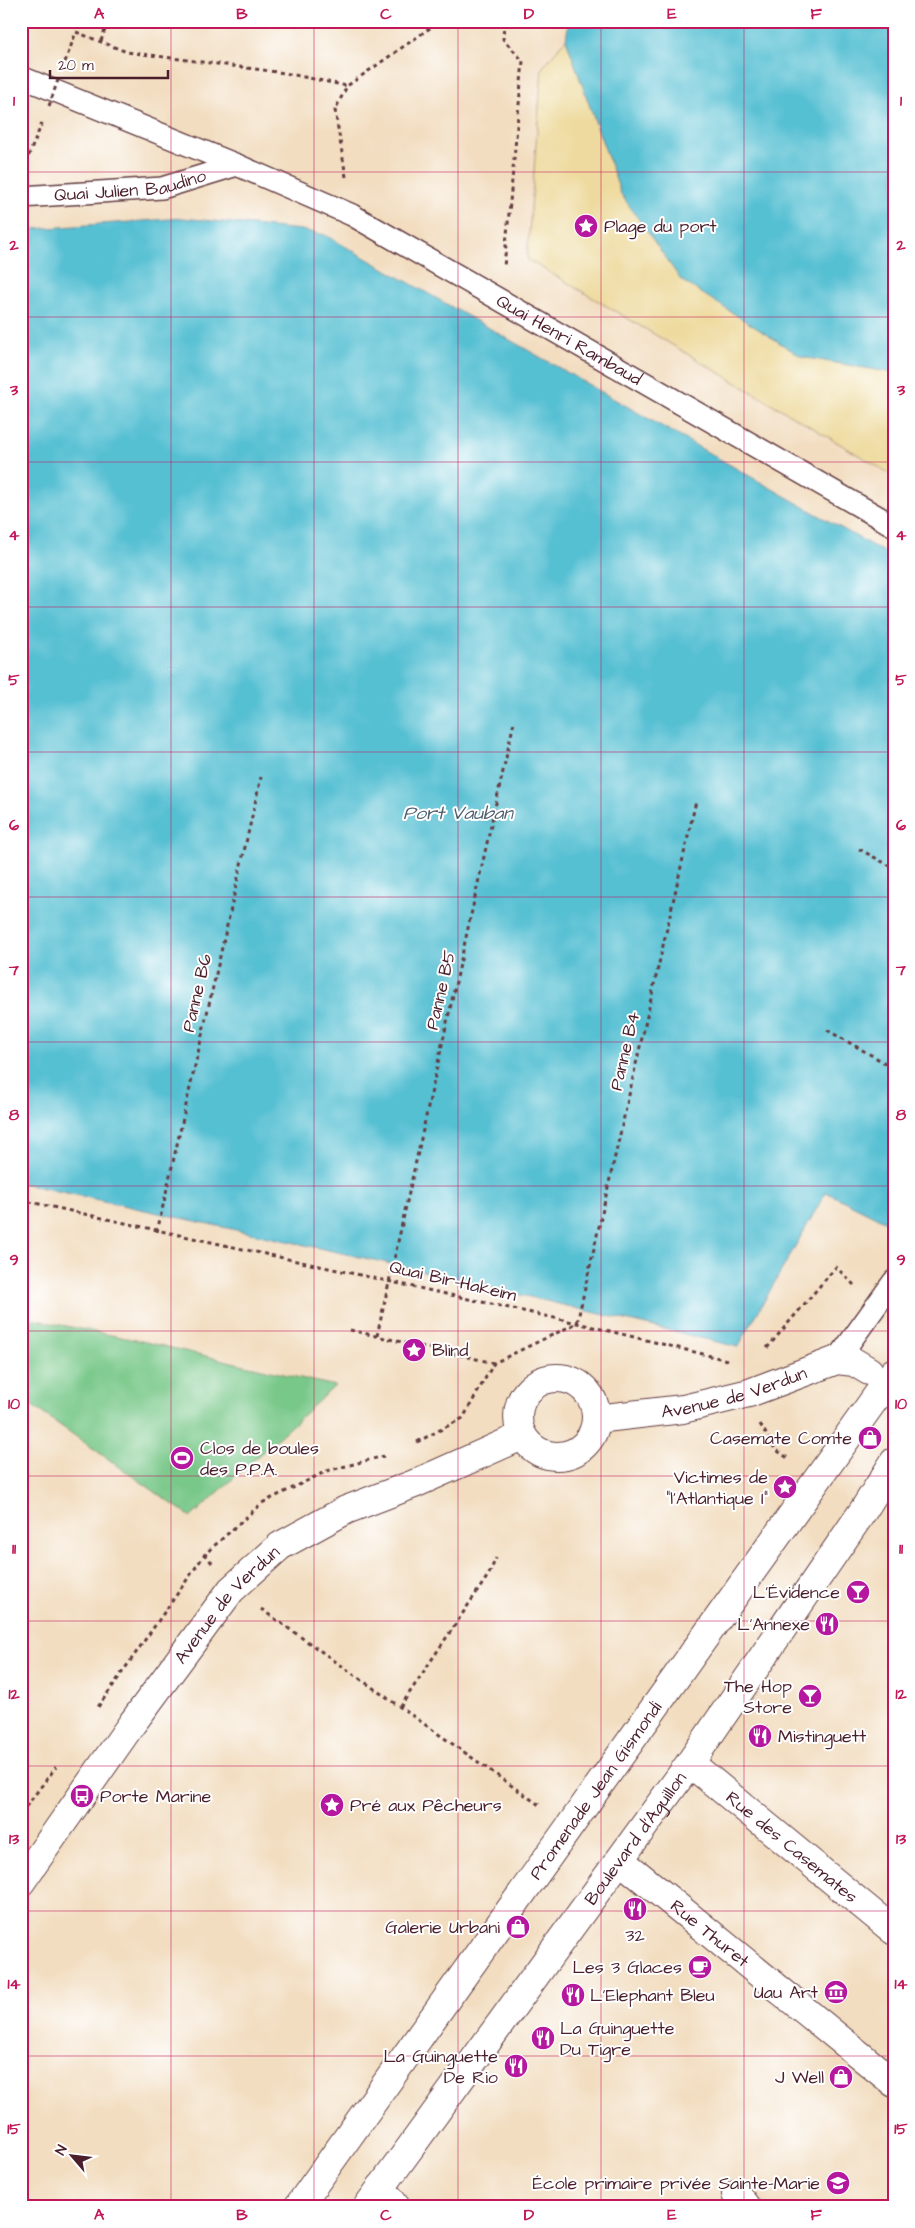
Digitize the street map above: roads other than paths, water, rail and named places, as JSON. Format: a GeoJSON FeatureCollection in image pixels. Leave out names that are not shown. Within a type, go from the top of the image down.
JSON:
{"type":"FeatureCollection","features":[{"type":"Feature","properties":{"kind":"street"},"geometry":{"type":"LineString","coordinates":[[837,1360],[854,1362],[881,1372]]}},
{"type":"Feature","properties":{"kind":"street","name":"Avenue de Verdun"},"geometry":{"type":"LineString","coordinates":[[596,1418],[683,1409],[749,1393],[837,1360]]}},
{"type":"Feature","properties":{"kind":"street","name":"Promenade Jean Gismondi"},"geometry":{"type":"LineString","coordinates":[[298,2207],[881,1372]]}},
{"type":"Feature","properties":{"kind":"street"},"geometry":{"type":"LineString","coordinates":[[555,1378],[567,1379],[579,1385],[588,1394],[594,1405],[596,1418],[587,1442],[577,1451],[553,1456],[541,1453],[530,1446],[522,1436],[518,1423],[518,1410],[522,1398],[531,1388],[542,1381],[555,1378]]}},
{"type":"Feature","properties":{"kind":"street","name":"Avenue de Verdun"},"geometry":{"type":"LineString","coordinates":[[21,1882],[131,1725],[231,1590],[280,1546],[330,1519],[522,1436]]}},
{"type":"Feature","properties":{"kind":"street","name":"Boulevard d'Aguillon"},"geometry":{"type":"LineString","coordinates":[[381,2200],[690,1763],[863,1511],[894,1462]]}},
{"type":"Feature","properties":{"kind":"street","name":"Rue des Casemates"},"geometry":{"type":"LineString","coordinates":[[690,1763],[894,1931]]}},
{"type":"Feature","properties":{"kind":"street","name":"Rue Thuret"},"geometry":{"type":"LineString","coordinates":[[620,1860],[894,2083]]}},
{"type":"Feature","properties":{"kind":"lane","name":"Quai Henri Rambaud"},"geometry":{"type":"LineString","coordinates":[[21,77],[352,214],[894,526]]}},
{"type":"Feature","properties":{"kind":"lane","name":"Quai Julien Baudino"},"geometry":{"type":"LineString","coordinates":[[21,197],[162,188],[237,165]]}},
{"type":"Feature","properties":{"kind":"lane"},"geometry":{"type":"LineString","coordinates":[[837,1360],[894,1281]]}},
{"type":"Feature","properties":{"kind":"water"},"geometry":{"type":"Polygon","coordinates":[[[569,21],[894,21],[894,373],[802,357],[681,280],[621,194],[566,39],[569,21]]]}},
{"type":"Feature","properties":{"kind":"water","name":"Port Vauban"},"geometry":{"type":"Polygon","coordinates":[[[183,218],[301,230],[325,235],[894,558],[894,1219],[890,1224],[826,1192],[738,1347],[392,1264],[21,1183],[21,230],[183,218]]]}},
{"type":"Feature","properties":{"kind":"place","name":"Plage du port"},"geometry":{"type":"Point","coordinates":[586,226]}},
{"type":"Feature","properties":{"kind":"place","name":"Blind"},"geometry":{"type":"Point","coordinates":[414,1350]}},
{"type":"Feature","properties":{"kind":"place","name":"Casemate Comte"},"geometry":{"type":"Point","coordinates":[870,1438]}},
{"type":"Feature","properties":{"kind":"place","name":"Clos de boules des P.P.A."},"geometry":{"type":"Point","coordinates":[182,1458]}},
{"type":"Feature","properties":{"kind":"place","name":"Victimes de \"l'Atlantique I\""},"geometry":{"type":"Point","coordinates":[785,1487]}},
{"type":"Feature","properties":{"kind":"place","name":"L'Évidence"},"geometry":{"type":"Point","coordinates":[858,1592]}},
{"type":"Feature","properties":{"kind":"place","name":"L'Annexe"},"geometry":{"type":"Point","coordinates":[827,1624]}},
{"type":"Feature","properties":{"kind":"place","name":"The Hop Store"},"geometry":{"type":"Point","coordinates":[810,1696]}},
{"type":"Feature","properties":{"kind":"place","name":"Mistinguett"},"geometry":{"type":"Point","coordinates":[760,1736]}},
{"type":"Feature","properties":{"kind":"place","name":"Porte Marine"},"geometry":{"type":"Point","coordinates":[82,1796]}},
{"type":"Feature","properties":{"kind":"place","name":"Pré aux Pêcheurs"},"geometry":{"type":"Point","coordinates":[332,1805]}},
{"type":"Feature","properties":{"kind":"place","name":"32"},"geometry":{"type":"Point","coordinates":[635,1909]}},
{"type":"Feature","properties":{"kind":"place","name":"Galerie Urbani"},"geometry":{"type":"Point","coordinates":[518,1927]}},
{"type":"Feature","properties":{"kind":"place","name":"Les 3 Glaces"},"geometry":{"type":"Point","coordinates":[700,1967]}},
{"type":"Feature","properties":{"kind":"place","name":"Uau Art"},"geometry":{"type":"Point","coordinates":[836,1992]}},
{"type":"Feature","properties":{"kind":"place","name":"L'Elephant Bleu"},"geometry":{"type":"Point","coordinates":[573,1995]}},
{"type":"Feature","properties":{"kind":"place","name":"La Guinguette Du Tigre"},"geometry":{"type":"Point","coordinates":[543,2038]}},
{"type":"Feature","properties":{"kind":"place","name":"La Guinguette De Rio"},"geometry":{"type":"Point","coordinates":[516,2066]}},
{"type":"Feature","properties":{"kind":"place","name":"J Well"},"geometry":{"type":"Point","coordinates":[841,2077]}},
{"type":"Feature","properties":{"kind":"place","name":"École primaire privée Sainte-Marie"},"geometry":{"type":"Point","coordinates":[838,2183]}}]}
